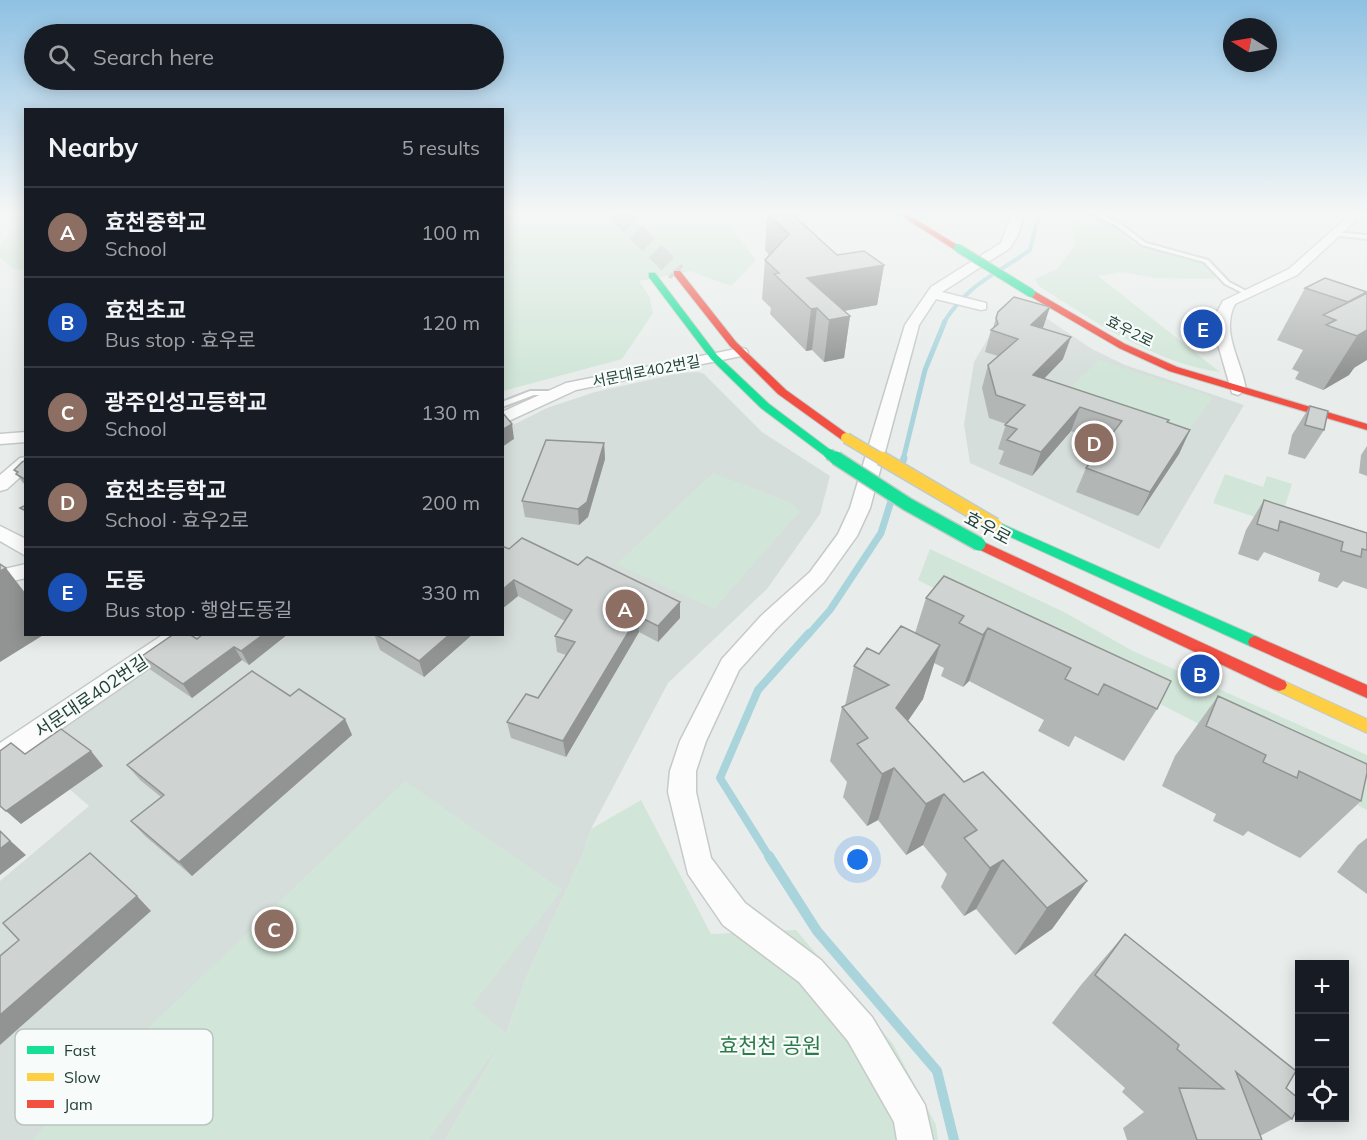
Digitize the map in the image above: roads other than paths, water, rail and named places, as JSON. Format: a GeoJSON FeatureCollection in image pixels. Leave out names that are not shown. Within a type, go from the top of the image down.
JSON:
{"type":"FeatureCollection","features":[{"type":"Feature","properties":{"kind":"main road","name":"효우2로"},"geometry":{"type":"LineString","coordinates":[[988,266],[1075,320],[1150,360],[1238,390],[1367,427]]}},
{"type":"Feature","properties":{"kind":"main road","name":"효우로"},"geometry":{"type":"LineString","coordinates":[[677,273],[741,352],[782,392],[846,438],[996,525],[1367,692]]}},
{"type":"Feature","properties":{"kind":"main road","name":"효우로"},"geometry":{"type":"LineString","coordinates":[[652,275],[714,357],[765,405],[829,454],[908,504],[979,544],[1367,726]]}},
{"type":"Feature","properties":{"kind":"street"},"geometry":{"type":"LineString","coordinates":[[915,1140],[912,1118],[860,1029],[810,971],[734,914],[698,864],[682,792],[683,771],[693,741],[730,665],[769,622],[817,577],[847,536],[860,508],[912,325],[924,304],[978,266]]}},
{"type":"Feature","properties":{"kind":"street"},"geometry":{"type":"LineString","coordinates":[[1238,390],[1237,374],[1227,354],[1221,332],[1224,309],[1230,301],[1293,272],[1299,266]]}},
{"type":"Feature","properties":{"kind":"street"},"geometry":{"type":"LineString","coordinates":[[938,295],[977,305]]}},
{"type":"Feature","properties":{"kind":"street","name":"서문대로402번길"},"geometry":{"type":"LineString","coordinates":[[504,418],[553,393],[583,383],[741,352]]}},
{"type":"Feature","properties":{"kind":"street"},"geometry":{"type":"LineString","coordinates":[[0,439],[24,438]]}},
{"type":"Feature","properties":{"kind":"street"},"geometry":{"type":"LineString","coordinates":[[0,485],[24,464]]}},
{"type":"Feature","properties":{"kind":"street"},"geometry":{"type":"LineString","coordinates":[[0,532],[24,548]]}},
{"type":"Feature","properties":{"kind":"street"},"geometry":{"type":"LineString","coordinates":[[0,577],[24,571]]}},
{"type":"Feature","properties":{"kind":"street","name":"서문대로402번길"},"geometry":{"type":"LineString","coordinates":[[0,757],[174,636]]}},
{"type":"Feature","properties":{"kind":"lane"},"geometry":{"type":"LineString","coordinates":[[1211,266],[1227,282],[1247,293]]}},
{"type":"Feature","properties":{"kind":"lane","name":"서문대로402번길"},"geometry":{"type":"LineString","coordinates":[[504,404],[533,393],[553,393]]}},
{"type":"Feature","properties":{"kind":"waterway"},"geometry":{"type":"LineString","coordinates":[[944,322],[973,288],[1005,266]]}},
{"type":"Feature","properties":{"kind":"waterway"},"geometry":{"type":"LineString","coordinates":[[903,460],[925,370],[945,321]]}},
{"type":"Feature","properties":{"kind":"waterway"},"geometry":{"type":"LineString","coordinates":[[902,464],[904,458]]}},
{"type":"Feature","properties":{"kind":"waterway"},"geometry":{"type":"LineString","coordinates":[[808,635],[830,610],[881,533],[891,501]]}},
{"type":"Feature","properties":{"kind":"waterway"},"geometry":{"type":"LineString","coordinates":[[770,858],[720,778],[758,690],[809,633]]}},
{"type":"Feature","properties":{"kind":"waterway"},"geometry":{"type":"LineString","coordinates":[[769,856],[817,931],[937,1071],[954,1140]]}},
{"type":"Feature","properties":{"kind":"tunnel"},"geometry":{"type":"LineString","coordinates":[[670,266],[677,273]]}},
{"type":"Feature","properties":{"kind":"place","name":"도동"},"geometry":{"type":"Point","coordinates":[1203,329]}},
{"type":"Feature","properties":{"kind":"place","name":"효천초등학교"},"geometry":{"type":"Point","coordinates":[1094,443]}},
{"type":"Feature","properties":{"kind":"place","name":"효천중학교"},"geometry":{"type":"Point","coordinates":[625,609]}},
{"type":"Feature","properties":{"kind":"place","name":"효천초교"},"geometry":{"type":"Point","coordinates":[1200,674]}},
{"type":"Feature","properties":{"kind":"place","name":"광주인성고등학교"},"geometry":{"type":"Point","coordinates":[274,929]}},
{"type":"Feature","properties":{"kind":"park label","name":"효천천 공원"},"geometry":{"type":"Point","coordinates":[770,1045]}}]}
